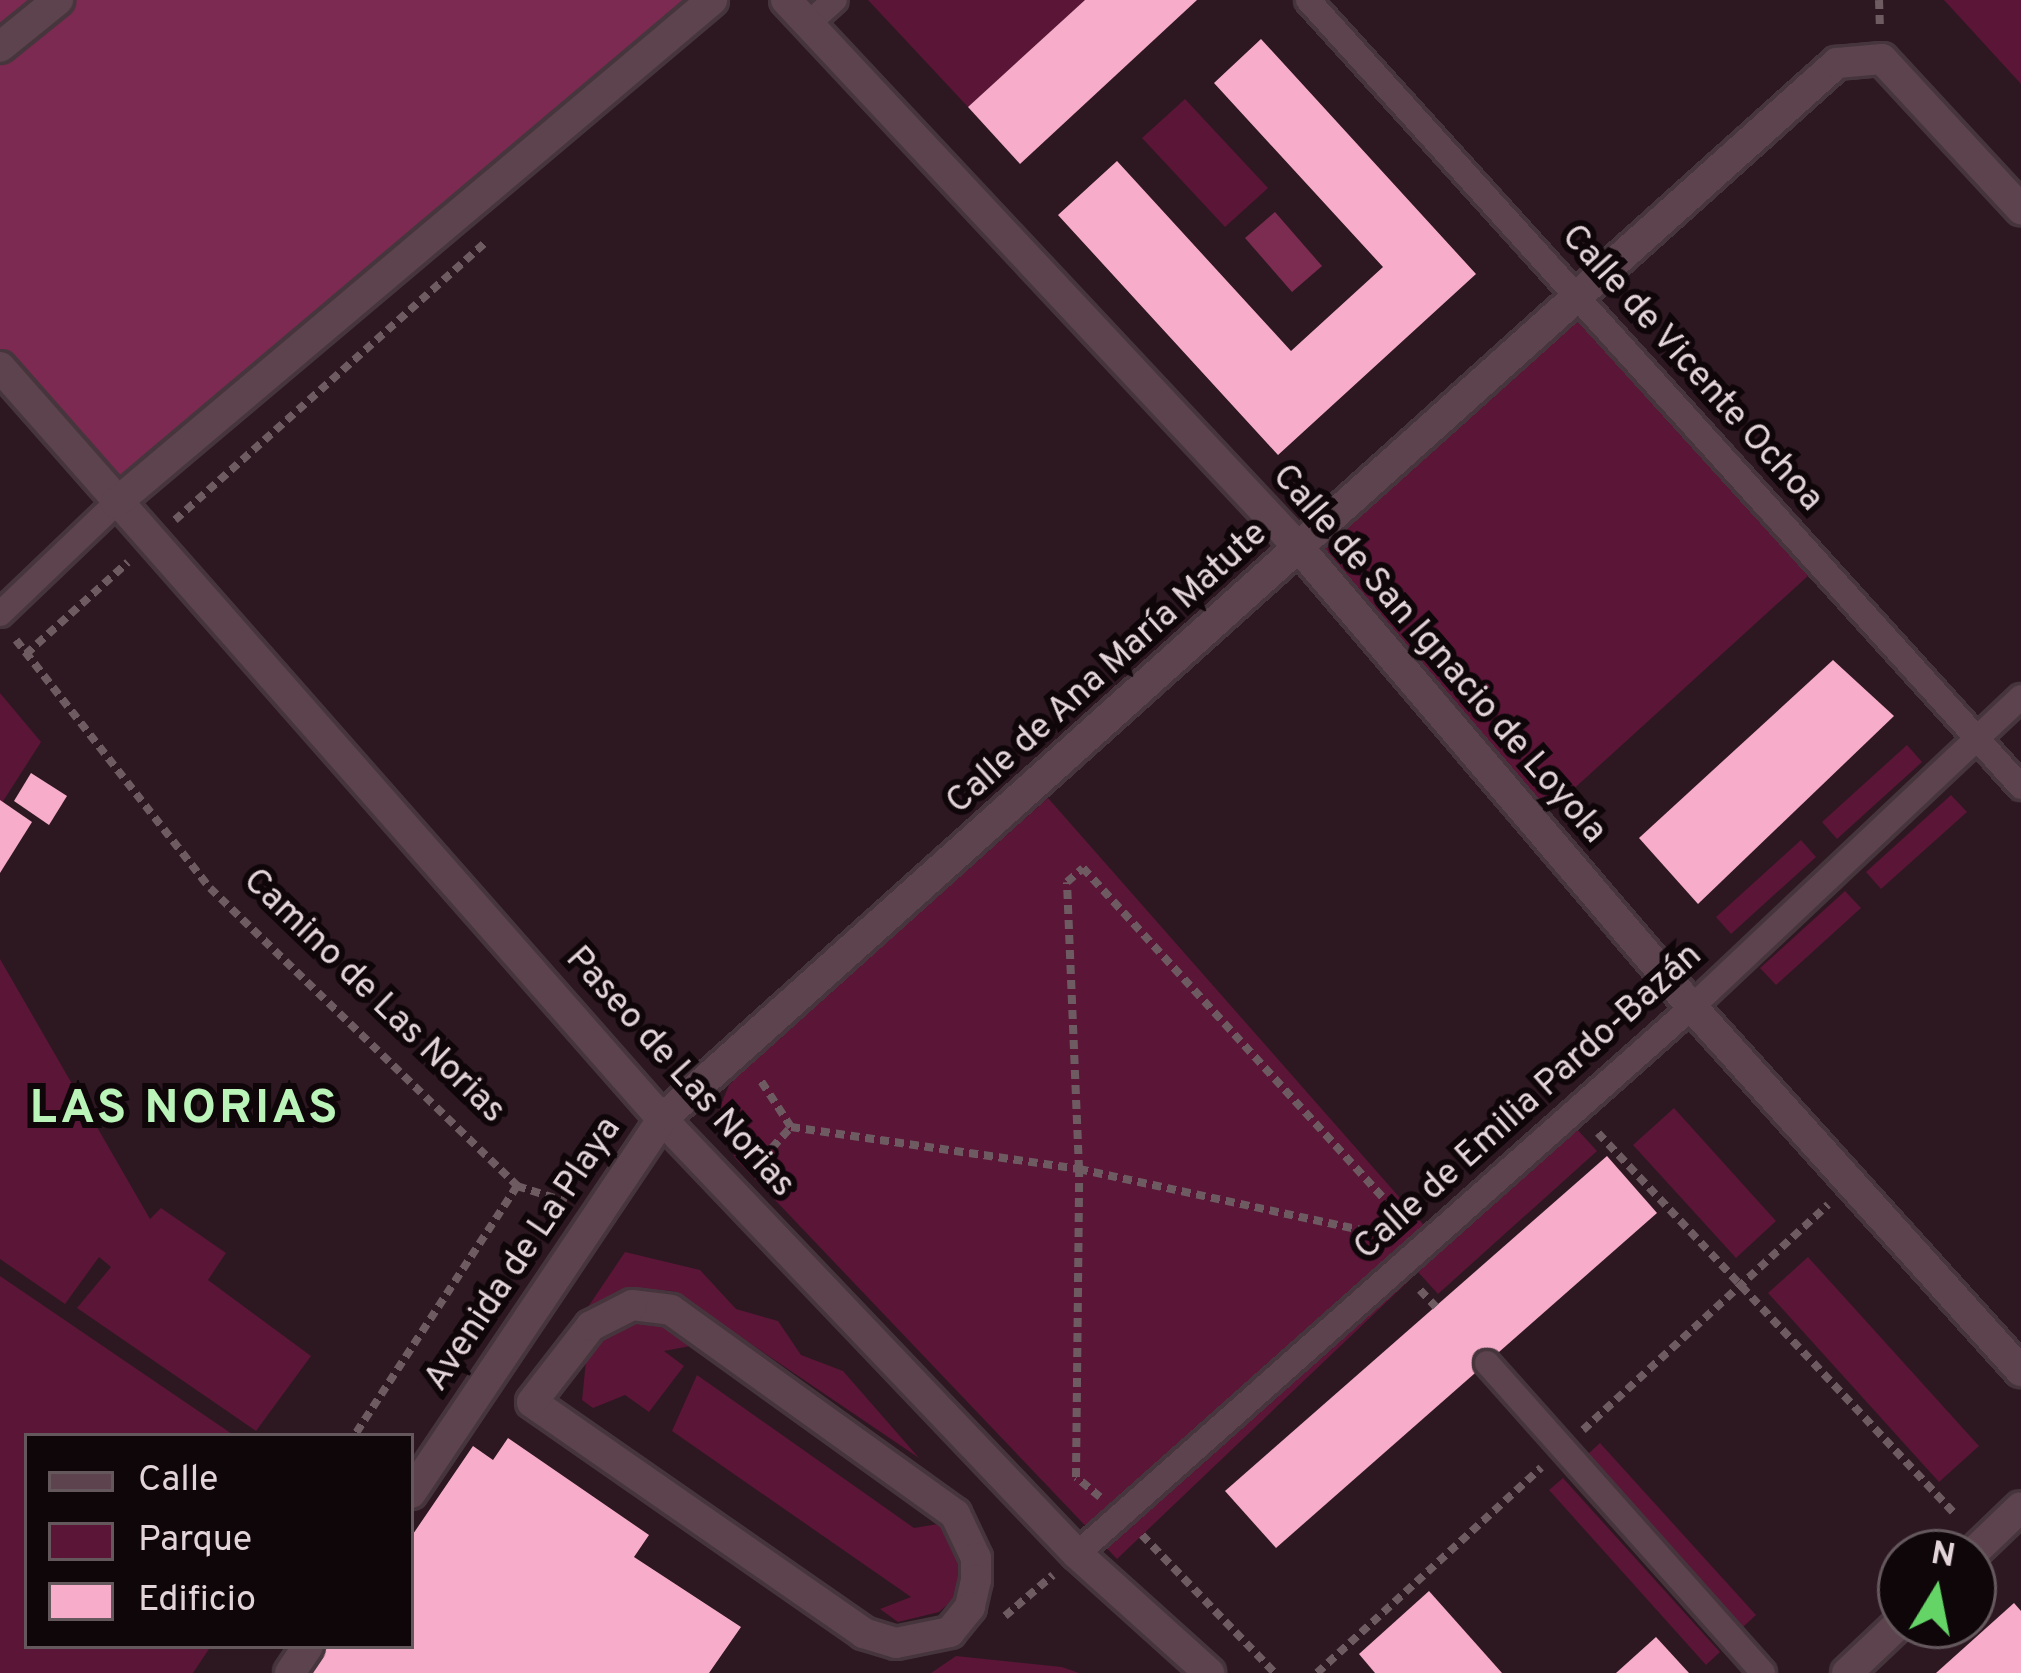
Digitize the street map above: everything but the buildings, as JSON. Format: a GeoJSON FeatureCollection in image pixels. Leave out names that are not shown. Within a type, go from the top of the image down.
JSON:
{"type":"FeatureCollection","features":[{"type":"Feature","properties":{"kind":"street"},"geometry":{"type":"LineString","coordinates":[[0,47],[58,0]]}},
{"type":"Feature","properties":{"kind":"street"},"geometry":{"type":"LineString","coordinates":[[0,617],[116,502],[712,0]]}},
{"type":"Feature","properties":{"kind":"street","name":"Calle de San Ignacio de Loyola"},"geometry":{"type":"LineString","coordinates":[[786,0],[1301,550],[1692,1007],[2021,1370]]}},
{"type":"Feature","properties":{"kind":"street"},"geometry":{"type":"LineString","coordinates":[[808,24],[835,0]]}},
{"type":"Feature","properties":{"kind":"street","name":"Calle de Vicente Ochoa"},"geometry":{"type":"LineString","coordinates":[[1308,0],[2021,787]]}},
{"type":"Feature","properties":{"kind":"street","name":"Calle de Ana María Matute"},"geometry":{"type":"LineString","coordinates":[[662,1119],[1838,63],[1882,59],[2021,209]]}},
{"type":"Feature","properties":{"kind":"street","name":"Paseo de Las Norias"},"geometry":{"type":"LineString","coordinates":[[0,367],[730,1193],[1077,1554],[1209,1673]]}},
{"type":"Feature","properties":{"kind":"street","name":"Calle de Emilia Pardo-Bazán"},"geometry":{"type":"LineString","coordinates":[[1077,1554],[1692,1007],[2021,697]]}},
{"type":"Feature","properties":{"kind":"street","name":"Avenida de La Playa"},"geometry":{"type":"LineString","coordinates":[[414,1489],[662,1119]]}},
{"type":"Feature","properties":{"kind":"street"},"geometry":{"type":"LineString","coordinates":[[486,1381],[532,1402],[864,1633],[920,1641],[950,1632],[970,1607],[976,1558],[955,1514],[671,1310],[632,1306],[592,1326],[532,1402]]}},
{"type":"Feature","properties":{"kind":"street"},"geometry":{"type":"LineString","coordinates":[[1487,1363],[1763,1673]]}},
{"type":"Feature","properties":{"kind":"street"},"geometry":{"type":"LineString","coordinates":[[1997,1530],[2021,1507]]}},
{"type":"Feature","properties":{"kind":"street"},"geometry":{"type":"LineString","coordinates":[[1847,1673],[1877,1645]]}},
{"type":"Feature","properties":{"kind":"path"},"geometry":{"type":"LineString","coordinates":[[26,654],[498,231]]}},
{"type":"Feature","properties":{"kind":"path","name":"Camino de Las Norias"},"geometry":{"type":"LineString","coordinates":[[0,617],[210,888],[517,1186]]}},
{"type":"Feature","properties":{"kind":"path"},"geometry":{"type":"LineString","coordinates":[[1274,1673],[1123,1516],[1076,1477],[1078,1169],[1067,882],[1083,868],[1425,1244]]}},
{"type":"Feature","properties":{"kind":"path"},"geometry":{"type":"LineString","coordinates":[[739,1048],[791,1127],[1078,1169],[1425,1244]]}},
{"type":"Feature","properties":{"kind":"path"},"geometry":{"type":"LineString","coordinates":[[1576,1110],[1954,1513]]}},
{"type":"Feature","properties":{"kind":"path"},"geometry":{"type":"LineString","coordinates":[[730,1193],[791,1127]]}},
{"type":"Feature","properties":{"kind":"path"},"geometry":{"type":"LineString","coordinates":[[1317,1673],[1852,1184]]}},
{"type":"Feature","properties":{"kind":"path"},"geometry":{"type":"LineString","coordinates":[[356,1433],[517,1186],[600,1213]]}},
{"type":"Feature","properties":{"kind":"green space"},"geometry":{"type":"Polygon","coordinates":[[[868,0],[1085,0],[968,107],[868,0]]]}},
{"type":"Feature","properties":{"kind":"green space"},"geometry":{"type":"Polygon","coordinates":[[[1944,0],[2021,0],[2021,84],[1944,0]]]}},
{"type":"Feature","properties":{"kind":"green space"},"geometry":{"type":"Polygon","coordinates":[[[1185,99],[1268,188],[1225,227],[1142,138],[1185,99]]]}},
{"type":"Feature","properties":{"kind":"green space"},"geometry":{"type":"Polygon","coordinates":[[[1577,298],[1820,565],[1535,824],[1301,550],[1577,298]]]}},
{"type":"Feature","properties":{"kind":"green space"},"geometry":{"type":"Polygon","coordinates":[[[0,693],[41,742],[0,806],[0,693]]]}},
{"type":"Feature","properties":{"kind":"green space"},"geometry":{"type":"Polygon","coordinates":[[[1907,745],[1922,762],[1837,839],[1822,822],[1907,745]]]}},
{"type":"Feature","properties":{"kind":"green space"},"geometry":{"type":"Polygon","coordinates":[[[1951,795],[1967,812],[1881,889],[1866,872],[1951,795]]]}},
{"type":"Feature","properties":{"kind":"green space"},"geometry":{"type":"Polygon","coordinates":[[[1048,798],[1444,1248],[1575,1127],[1597,1151],[1438,1294],[1418,1272],[1117,1559],[735,1158],[716,1117],[729,1085],[756,1058],[1048,798]]]}},
{"type":"Feature","properties":{"kind":"green space"},"geometry":{"type":"Polygon","coordinates":[[[1801,840],[1816,857],[1731,934],[1716,917],[1801,840]]]}},
{"type":"Feature","properties":{"kind":"green space"},"geometry":{"type":"Polygon","coordinates":[[[1845,891],[1861,908],[1776,985],[1760,968],[1845,891]]]}},
{"type":"Feature","properties":{"kind":"green space"},"geometry":{"type":"Polygon","coordinates":[[[0,959],[150,1219],[161,1208],[226,1253],[208,1280],[311,1356],[256,1431],[77,1308],[111,1267],[99,1257],[65,1304],[0,1259],[0,959]]]}},
{"type":"Feature","properties":{"kind":"green space"},"geometry":{"type":"Polygon","coordinates":[[[1674,1108],[1776,1221],[1736,1258],[1633,1145],[1674,1108]]]}},
{"type":"Feature","properties":{"kind":"green space"},"geometry":{"type":"Polygon","coordinates":[[[625,1252],[700,1270],[736,1309],[778,1321],[801,1355],[843,1371],[919,1458],[673,1291],[624,1289],[588,1307],[625,1252]]]}},
{"type":"Feature","properties":{"kind":"green space"},"geometry":{"type":"Polygon","coordinates":[[[1808,1257],[1979,1446],[1939,1482],[1768,1293],[1808,1257]]]}},
{"type":"Feature","properties":{"kind":"green space"},"geometry":{"type":"Polygon","coordinates":[[[0,1276],[231,1433],[24,1433],[24,1649],[209,1649],[193,1673],[0,1673],[0,1276]]]}},
{"type":"Feature","properties":{"kind":"green space"},"geometry":{"type":"Polygon","coordinates":[[[657,1317],[701,1344],[664,1351],[684,1366],[649,1412],[625,1395],[593,1408],[582,1400],[587,1351],[607,1324],[657,1317]]]}},
{"type":"Feature","properties":{"kind":"green space"},"geometry":{"type":"Polygon","coordinates":[[[697,1375],[914,1528],[950,1522],[965,1574],[955,1598],[939,1612],[898,1622],[880,1609],[911,1597],[672,1431],[697,1375]]]}},
{"type":"Feature","properties":{"kind":"green space"},"geometry":{"type":"Polygon","coordinates":[[[1600,1443],[1756,1615],[1743,1627],[1588,1454],[1600,1443]]]}},
{"type":"Feature","properties":{"kind":"green space"},"geometry":{"type":"Polygon","coordinates":[[[1563,1478],[1720,1652],[1706,1665],[1549,1490],[1563,1478]]]}},
{"type":"Feature","properties":{"kind":"green space"},"geometry":{"type":"Polygon","coordinates":[[[956,1656],[1062,1667],[1079,1673],[931,1673],[956,1656]]]}},
{"type":"Feature","properties":{"kind":"shaded area"},"geometry":{"type":"Polygon","coordinates":[[[0,0],[710,0],[116,503],[0,363],[0,0]]]}},
{"type":"Feature","properties":{"kind":"shaded area"},"geometry":{"type":"Polygon","coordinates":[[[1275,212],[1322,266],[1292,292],[1245,238],[1275,212]]]}},
{"type":"Feature","properties":{"kind":"district","name":"LAS NORIAS"},"geometry":{"type":"Point","coordinates":[185,1111]}}]}
